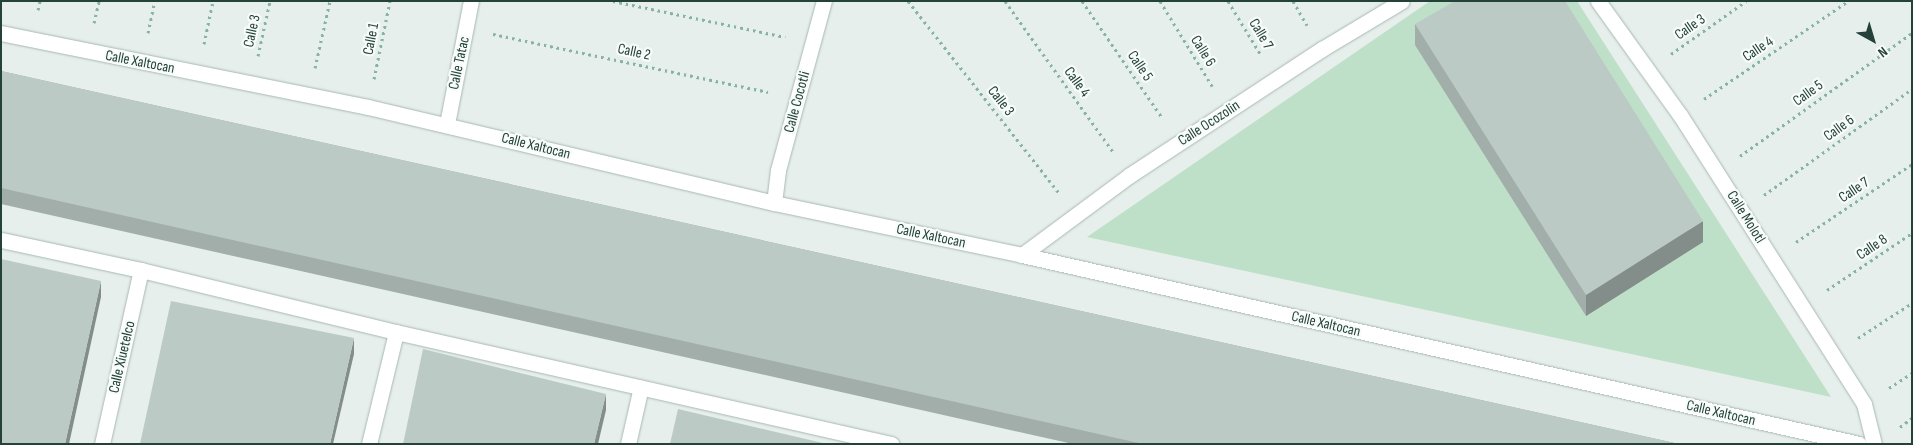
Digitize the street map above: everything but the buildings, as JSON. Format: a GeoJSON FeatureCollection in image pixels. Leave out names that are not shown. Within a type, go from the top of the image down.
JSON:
{"type":"FeatureCollection","features":[{"type":"Feature","properties":{"kind":"street","name":"Calle Tatac"},"geometry":{"type":"LineString","coordinates":[[447,124],[471,1]]}},
{"type":"Feature","properties":{"kind":"street","name":"Calle Cocotli"},"geometry":{"type":"LineString","coordinates":[[774,203],[778,170],[824,1]]}},
{"type":"Feature","properties":{"kind":"street","name":"Calle Ocozolin"},"geometry":{"type":"LineString","coordinates":[[1022,255],[1130,175],[1228,112],[1275,79],[1402,1]]}},
{"type":"Feature","properties":{"kind":"street","name":"Calle Molotl"},"geometry":{"type":"LineString","coordinates":[[1598,1],[1680,115],[1864,404],[1874,444]]}},
{"type":"Feature","properties":{"kind":"street","name":"Calle Xaltocan"},"geometry":{"type":"LineString","coordinates":[[1,33],[447,124],[774,203],[1022,255],[1859,444]]}},
{"type":"Feature","properties":{"kind":"street"},"geometry":{"type":"LineString","coordinates":[[1,240],[141,270],[396,332],[890,444]]}},
{"type":"Feature","properties":{"kind":"street","name":"Calle Xiuetelco"},"geometry":{"type":"LineString","coordinates":[[102,444],[141,270]]}},
{"type":"Feature","properties":{"kind":"street"},"geometry":{"type":"LineString","coordinates":[[369,444],[396,332]]}},
{"type":"Feature","properties":{"kind":"street"},"geometry":{"type":"LineString","coordinates":[[628,444],[641,387]]}},
{"type":"Feature","properties":{"kind":"path"},"geometry":{"type":"LineString","coordinates":[[38,12],[40,1]]}},
{"type":"Feature","properties":{"kind":"path"},"geometry":{"type":"LineString","coordinates":[[93,27],[99,1]]}},
{"type":"Feature","properties":{"kind":"path"},"geometry":{"type":"LineString","coordinates":[[147,41],[155,1]]}},
{"type":"Feature","properties":{"kind":"path"},"geometry":{"type":"LineString","coordinates":[[203,47],[213,1]]}},
{"type":"Feature","properties":{"kind":"path","name":"Calle 3"},"geometry":{"type":"LineString","coordinates":[[256,66],[270,1]]}},
{"type":"Feature","properties":{"kind":"path"},"geometry":{"type":"LineString","coordinates":[[313,77],[330,1]]}},
{"type":"Feature","properties":{"kind":"path","name":"Calle 1"},"geometry":{"type":"LineString","coordinates":[[374,81],[390,1]]}},
{"type":"Feature","properties":{"kind":"path"},"geometry":{"type":"LineString","coordinates":[[614,1],[813,42]]}},
{"type":"Feature","properties":{"kind":"path","name":"Calle 3"},"geometry":{"type":"LineString","coordinates":[[908,1],[1076,215]]}},
{"type":"Feature","properties":{"kind":"path","name":"Calle 4"},"geometry":{"type":"LineString","coordinates":[[1005,1],[1130,175]]}},
{"type":"Feature","properties":{"kind":"path","name":"Calle 5"},"geometry":{"type":"LineString","coordinates":[[1082,1],[1179,143]]}},
{"type":"Feature","properties":{"kind":"path","name":"Calle 6"},"geometry":{"type":"LineString","coordinates":[[1160,1],[1228,112]]}},
{"type":"Feature","properties":{"kind":"path","name":"Calle 7"},"geometry":{"type":"LineString","coordinates":[[1228,1],[1275,79]]}},
{"type":"Feature","properties":{"kind":"path","name":"Calle 3"},"geometry":{"type":"LineString","coordinates":[[1647,71],[1746,1]]}},
{"type":"Feature","properties":{"kind":"path","name":"Calle 4"},"geometry":{"type":"LineString","coordinates":[[1680,115],[1848,1]]}},
{"type":"Feature","properties":{"kind":"path","name":"Calle 2"},"geometry":{"type":"LineString","coordinates":[[466,28],[798,98]]}},
{"type":"Feature","properties":{"kind":"path","name":"Calle 5"},"geometry":{"type":"LineString","coordinates":[[1717,172],[1912,33]]}},
{"type":"Feature","properties":{"kind":"path","name":"Calle 6"},"geometry":{"type":"LineString","coordinates":[[1779,185],[1912,89]]}},
{"type":"Feature","properties":{"kind":"path","name":"Calle 7"},"geometry":{"type":"LineString","coordinates":[[1808,234],[1912,164]]}},
{"type":"Feature","properties":{"kind":"path","name":"Calle 8"},"geometry":{"type":"LineString","coordinates":[[1845,279],[1912,233]]}},
{"type":"Feature","properties":{"kind":"path"},"geometry":{"type":"LineString","coordinates":[[1876,328],[1912,303]]}},
{"type":"Feature","properties":{"kind":"path"},"geometry":{"type":"LineString","coordinates":[[1906,377],[1912,374]]}},
{"type":"Feature","properties":{"kind":"green space"},"geometry":{"type":"Polygon","coordinates":[[[1430,1],[1577,1],[1831,397],[1087,237],[1430,1]]]}}]}
